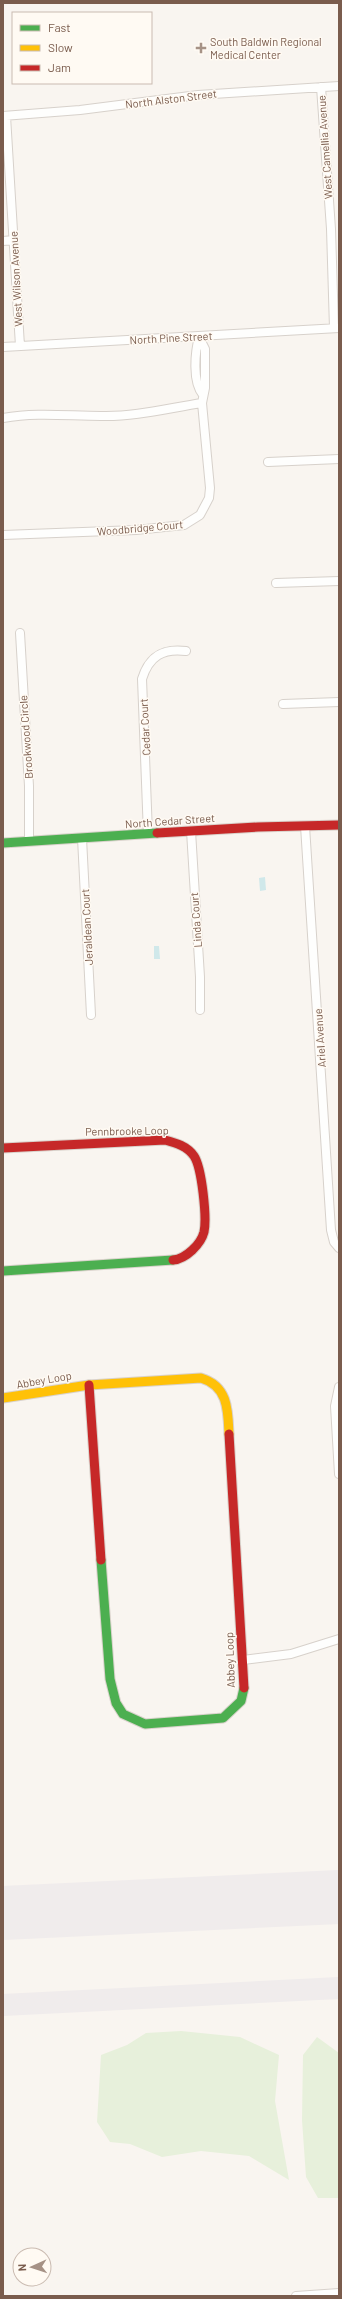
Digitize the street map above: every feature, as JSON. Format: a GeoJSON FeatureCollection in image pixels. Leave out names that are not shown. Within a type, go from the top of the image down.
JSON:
{"type":"FeatureCollection","features":[{"type":"Feature","properties":{"kind":"street","name":"North Alston Street"},"geometry":{"type":"LineString","coordinates":[[5,116],[80,110],[198,95],[339,86]]}},
{"type":"Feature","properties":{"kind":"street","name":"West Camellia Avenue"},"geometry":{"type":"LineString","coordinates":[[321,87],[337,328]]}},
{"type":"Feature","properties":{"kind":"street","name":"West Wilson Avenue"},"geometry":{"type":"LineString","coordinates":[[5,116],[20,346]]}},
{"type":"Feature","properties":{"kind":"street"},"geometry":{"type":"LineString","coordinates":[[3,241],[14,240]]}},
{"type":"Feature","properties":{"kind":"street","name":"North Pine Street"},"geometry":{"type":"LineString","coordinates":[[3,347],[337,328]]}},
{"type":"Feature","properties":{"kind":"street","name":"Woodbridge Court"},"geometry":{"type":"LineString","coordinates":[[3,535],[136,530],[184,525],[193,521],[206,506],[210,488],[203,399],[205,388],[205,350],[199,337]]}},
{"type":"Feature","properties":{"kind":"street"},"geometry":{"type":"LineString","coordinates":[[3,418],[23,414],[52,413],[120,416],[203,399]]}},
{"type":"Feature","properties":{"kind":"street"},"geometry":{"type":"LineString","coordinates":[[268,462],[339,459]]}},
{"type":"Feature","properties":{"kind":"street"},"geometry":{"type":"LineString","coordinates":[[276,583],[339,581]]}},
{"type":"Feature","properties":{"kind":"street","name":"Brookwood Circle"},"geometry":{"type":"LineString","coordinates":[[20,633],[29,786],[29,841]]}},
{"type":"Feature","properties":{"kind":"street","name":"Cedar Court"},"geometry":{"type":"LineString","coordinates":[[148,834],[142,679],[150,661],[159,653],[169,650],[186,651]]}},
{"type":"Feature","properties":{"kind":"street"},"geometry":{"type":"LineString","coordinates":[[283,704],[339,702]]}},
{"type":"Feature","properties":{"kind":"street","name":"North Cedar Street"},"geometry":{"type":"LineString","coordinates":[[3,843],[191,831],[339,825]]}},
{"type":"Feature","properties":{"kind":"street","name":"Ariel Avenue"},"geometry":{"type":"LineString","coordinates":[[305,826],[331,1230],[334,1242],[339,1248]]}},
{"type":"Feature","properties":{"kind":"street","name":"Linda Court"},"geometry":{"type":"LineString","coordinates":[[191,831],[200,977],[200,1010]]}},
{"type":"Feature","properties":{"kind":"street","name":"Jeraldean Court"},"geometry":{"type":"LineString","coordinates":[[82,838],[90,1015]]}},
{"type":"Feature","properties":{"kind":"street","name":"Pennbrooke Loop"},"geometry":{"type":"LineString","coordinates":[[3,1148],[166,1140],[180,1142],[190,1150],[195,1157],[201,1174],[204,1233],[198,1244],[189,1253],[177,1260],[3,1271]]}},
{"type":"Feature","properties":{"kind":"street","name":"Abbey Loop"},"geometry":{"type":"LineString","coordinates":[[3,1398],[89,1385],[201,1378],[215,1384],[226,1398],[244,1688],[241,1701],[223,1718],[145,1724],[133,1722],[124,1716],[116,1706],[110,1679],[89,1385]]}},
{"type":"Feature","properties":{"kind":"street"},"geometry":{"type":"LineString","coordinates":[[339,1387],[335,1406],[339,1474]]}},
{"type":"Feature","properties":{"kind":"street"},"geometry":{"type":"LineString","coordinates":[[243,1660],[291,1654],[339,1639]]}},
{"type":"Feature","properties":{"kind":"street"},"geometry":{"type":"LineString","coordinates":[[296,2296],[339,2294]]}},
{"type":"Feature","properties":{"kind":"green space"},"geometry":{"type":"Polygon","coordinates":[[[181,2031],[240,2037],[279,2055],[275,2101],[289,2180],[249,2156],[201,2151],[162,2157],[130,2144],[110,2142],[97,2122],[101,2055],[127,2045],[146,2033],[181,2031]]]}},
{"type":"Feature","properties":{"kind":"green space"},"geometry":{"type":"Polygon","coordinates":[[[317,2037],[339,2053],[339,2198],[318,2198],[306,2177],[302,2120],[303,2055],[317,2037]]]}},
{"type":"Feature","properties":{"kind":"water"},"geometry":{"type":"Polygon","coordinates":[[[265,877],[266,890],[260,891],[259,878],[265,877]]]}},
{"type":"Feature","properties":{"kind":"water"},"geometry":{"type":"Polygon","coordinates":[[[154,946],[159,946],[160,959],[154,959],[154,946]]]}},
{"type":"Feature","properties":{"kind":"taxiway"},"geometry":{"type":"LineString","coordinates":[[3,2005],[339,1988]]}},
{"type":"Feature","properties":{"kind":"runway"},"geometry":{"type":"LineString","coordinates":[[3,1913],[339,1897]]}},
{"type":"Feature","properties":{"kind":"traffic: fast"},"geometry":{"type":"LineString","coordinates":[[3,843],[157,833]]}},
{"type":"Feature","properties":{"kind":"traffic: fast"},"geometry":{"type":"LineString","coordinates":[[3,1271],[173,1260]]}},
{"type":"Feature","properties":{"kind":"traffic: fast"},"geometry":{"type":"LineString","coordinates":[[101,1560],[110,1679],[116,1703],[123,1714],[145,1724],[223,1718],[241,1701],[244,1688]]}},
{"type":"Feature","properties":{"kind":"traffic: slow"},"geometry":{"type":"LineString","coordinates":[[3,1398],[89,1385],[201,1378],[217,1387],[225,1400],[229,1434]]}},
{"type":"Feature","properties":{"kind":"traffic: jam"},"geometry":{"type":"LineString","coordinates":[[157,833],[258,827],[339,825]]}},
{"type":"Feature","properties":{"kind":"traffic: jam"},"geometry":{"type":"LineString","coordinates":[[3,1148],[165,1140],[185,1147],[194,1156],[197,1162],[203,1193],[205,1225],[202,1237],[196,1246],[188,1254],[173,1260]]}},
{"type":"Feature","properties":{"kind":"traffic: jam"},"geometry":{"type":"LineString","coordinates":[[89,1385],[101,1560]]}},
{"type":"Feature","properties":{"kind":"traffic: jam"},"geometry":{"type":"LineString","coordinates":[[229,1434],[244,1688]]}},
{"type":"Feature","properties":{"kind":"place","name":"South Baldwin Regional Medical Center"},"geometry":{"type":"Point","coordinates":[201,48]}}]}
